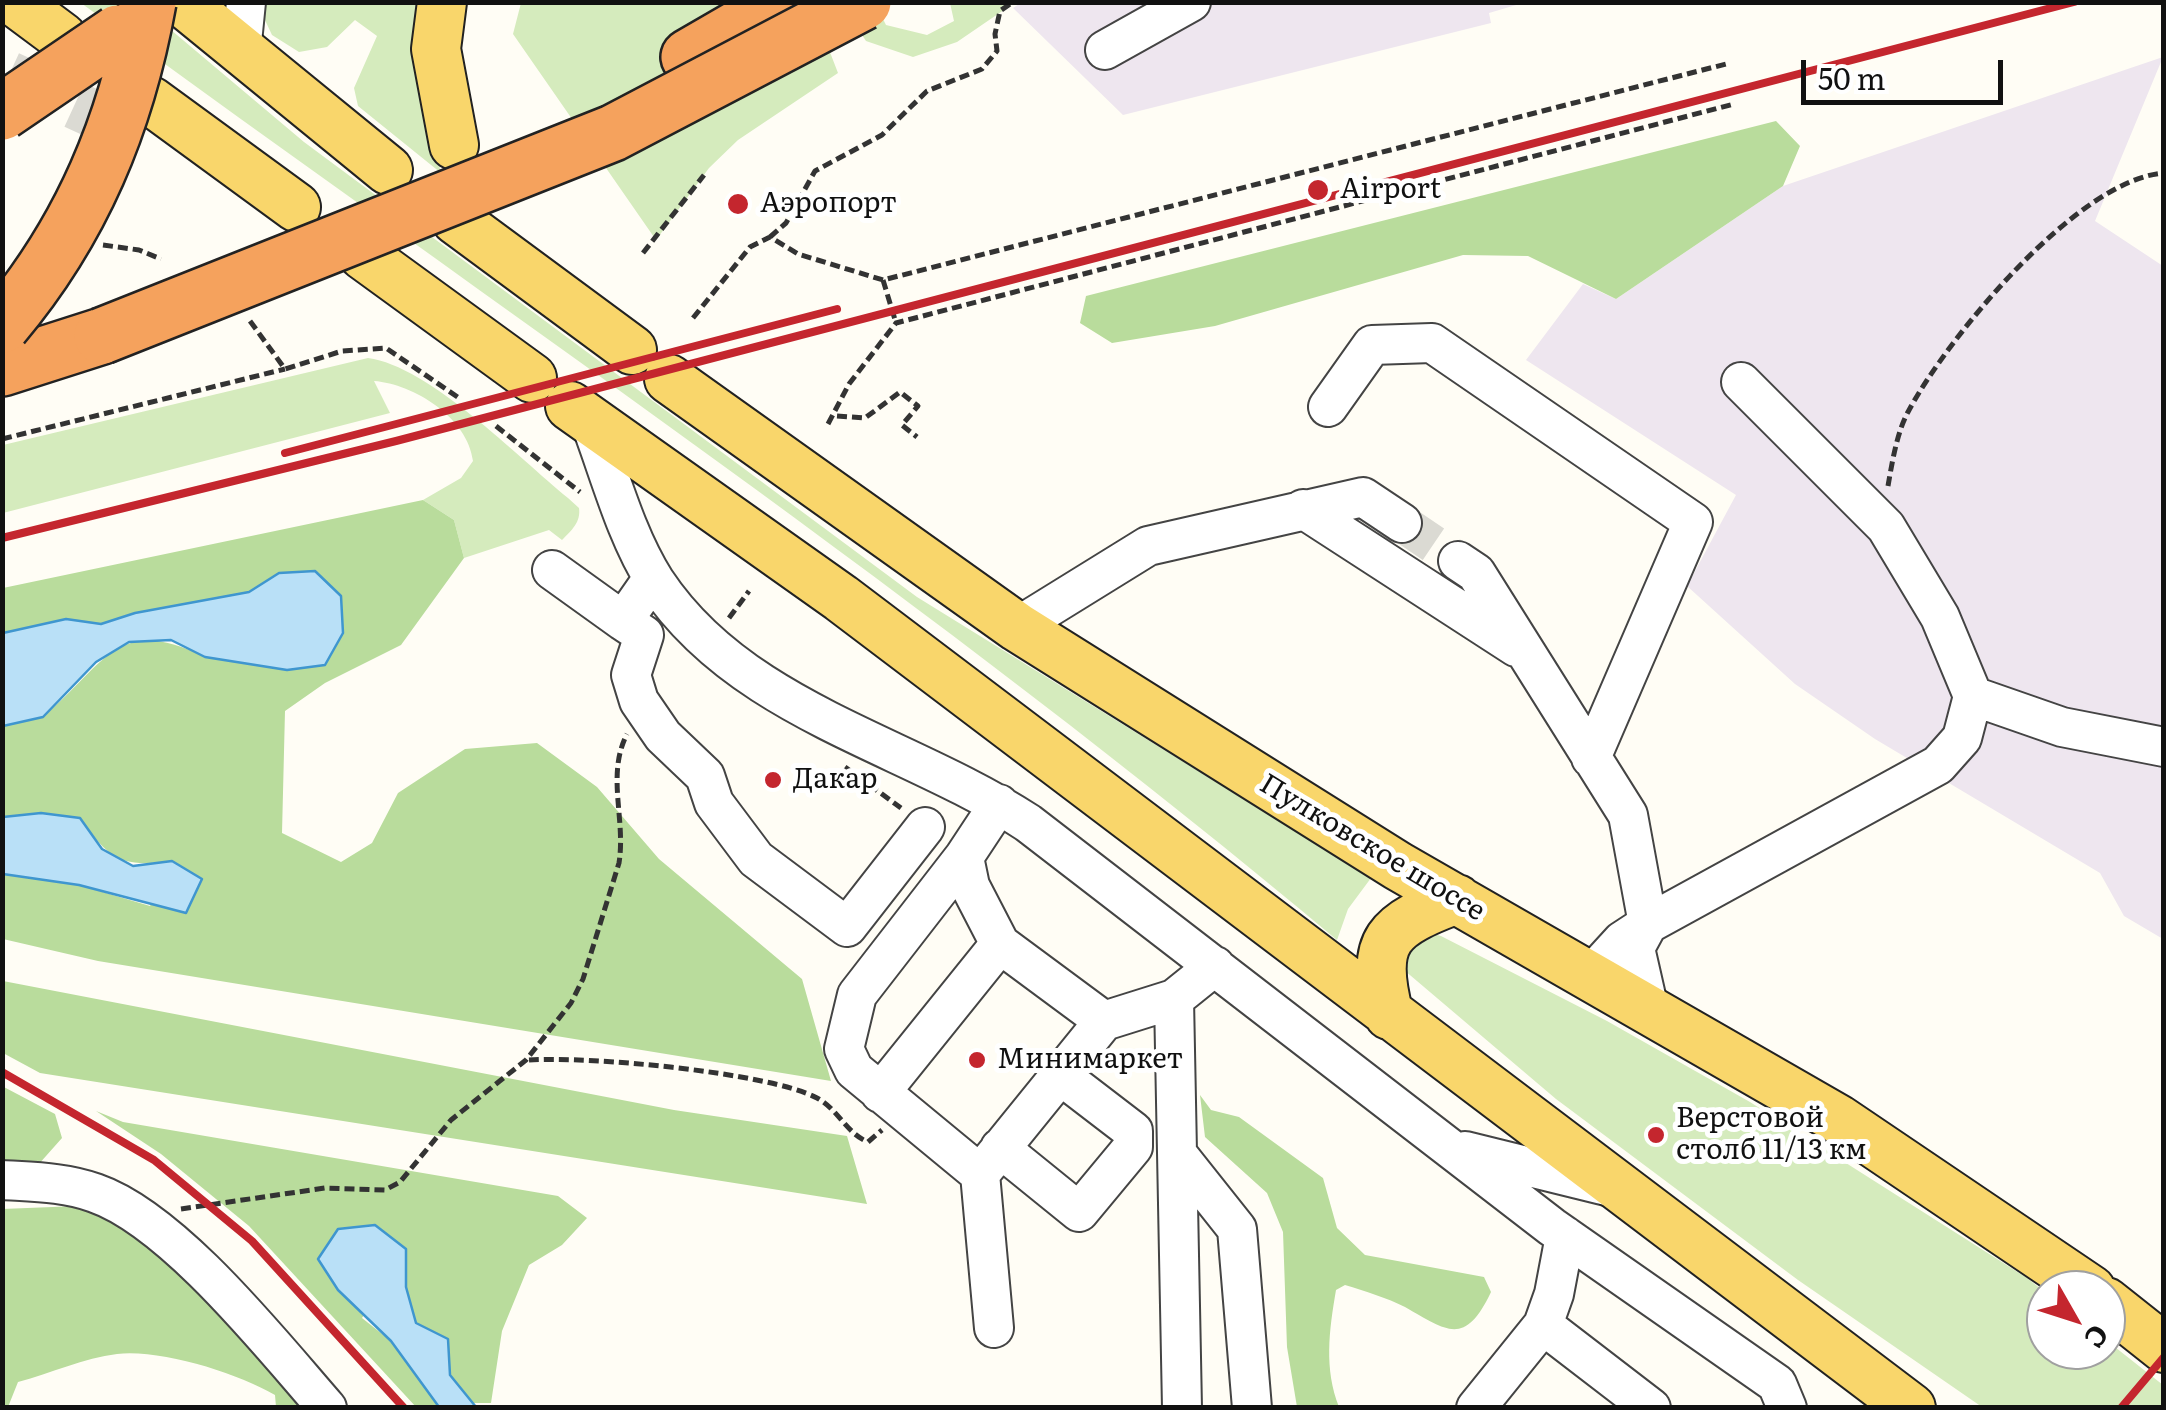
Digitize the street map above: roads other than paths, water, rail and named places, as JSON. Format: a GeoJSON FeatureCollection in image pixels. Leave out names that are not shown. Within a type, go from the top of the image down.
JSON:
{"type":"FeatureCollection","features":[{"type":"Feature","properties":{"kind":"highway"},"geometry":{"type":"LineString","coordinates":[[2,368],[97,318],[689,57],[784,2]]}},
{"type":"Feature","properties":{"kind":"highway"},"geometry":{"type":"LineString","coordinates":[[21,322],[97,318],[613,133],[863,2]]}},
{"type":"Feature","properties":{"kind":"highway"},"geometry":{"type":"LineString","coordinates":[[21,322],[101,171],[151,14]]}},
{"type":"Feature","properties":{"kind":"highway"},"geometry":{"type":"LineString","coordinates":[[5,86],[151,14]]}},
{"type":"Feature","properties":{"kind":"main road"},"geometry":{"type":"LineString","coordinates":[[15,2],[62,37]]}},
{"type":"Feature","properties":{"kind":"main road"},"geometry":{"type":"LineString","coordinates":[[442,2],[436,48],[454,145]]}},
{"type":"Feature","properties":{"kind":"main road"},"geometry":{"type":"LineString","coordinates":[[151,14],[241,52],[388,170]]}},
{"type":"Feature","properties":{"kind":"main road"},"geometry":{"type":"LineString","coordinates":[[146,118],[290,202]]}},
{"type":"Feature","properties":{"kind":"main road"},"geometry":{"type":"LineString","coordinates":[[469,223],[632,350]]}},
{"type":"Feature","properties":{"kind":"main road"},"geometry":{"type":"LineString","coordinates":[[363,255],[532,378]]}},
{"type":"Feature","properties":{"kind":"main road","name":"Пулковское шоссе"},"geometry":{"type":"LineString","coordinates":[[669,379],[1017,627],[1230,763],[1650,1014],[1838,1119],[2062,1270]]}},
{"type":"Feature","properties":{"kind":"main road"},"geometry":{"type":"LineString","coordinates":[[580,412],[841,598],[1911,1407]]}},
{"type":"Feature","properties":{"kind":"main road"},"geometry":{"type":"LineString","coordinates":[[1389,1015],[1379,977],[1381,954],[1389,935],[1402,922],[1457,899]]}},
{"type":"Feature","properties":{"kind":"main road"},"geometry":{"type":"LineString","coordinates":[[2126,1318],[2164,1348]]}},
{"type":"Feature","properties":{"kind":"street"},"geometry":{"type":"LineString","coordinates":[[241,52],[246,2]]}},
{"type":"Feature","properties":{"kind":"street"},"geometry":{"type":"LineString","coordinates":[[1105,50],[1190,2]]}},
{"type":"Feature","properties":{"kind":"street"},"geometry":{"type":"LineString","coordinates":[[1328,407],[1372,345],[1432,343],[1693,522],[1591,758]]}},
{"type":"Feature","properties":{"kind":"street"},"geometry":{"type":"LineString","coordinates":[[1588,977],[1622,941],[1648,924],[1938,766],[1962,738],[1972,696],[1940,616],[1886,527],[1741,382]]}},
{"type":"Feature","properties":{"kind":"street"},"geometry":{"type":"LineString","coordinates":[[580,412],[653,578],[706,638],[770,687],[842,731],[960,780],[1000,804],[1565,1236],[1776,1384],[1787,1408]]}},
{"type":"Feature","properties":{"kind":"street"},"geometry":{"type":"LineString","coordinates":[[1017,627],[1148,546],[1363,497],[1402,523]]}},
{"type":"Feature","properties":{"kind":"street"},"geometry":{"type":"LineString","coordinates":[[1303,509],[1526,654]]}},
{"type":"Feature","properties":{"kind":"street"},"geometry":{"type":"LineString","coordinates":[[1458,561],[1476,573],[1628,814],[1648,924],[1635,948],[1650,1014]]}},
{"type":"Feature","properties":{"kind":"street"},"geometry":{"type":"LineString","coordinates":[[552,570],[644,636],[631,675],[634,690],[654,722],[706,776],[714,803],[756,859],[847,927],[925,827]]}},
{"type":"Feature","properties":{"kind":"street"},"geometry":{"type":"LineString","coordinates":[[623,620],[653,578]]}},
{"type":"Feature","properties":{"kind":"street"},"geometry":{"type":"LineString","coordinates":[[1972,696],[2062,727],[2164,748]]}},
{"type":"Feature","properties":{"kind":"street"},"geometry":{"type":"LineString","coordinates":[[1000,804],[964,857],[857,994],[844,1048],[854,1070],[892,1102],[1079,1212],[1133,1147],[1133,1132],[1060,1074]]}},
{"type":"Feature","properties":{"kind":"street"},"geometry":{"type":"LineString","coordinates":[[964,857],[970,886],[1000,944],[1104,1021]]}},
{"type":"Feature","properties":{"kind":"street"},"geometry":{"type":"LineString","coordinates":[[892,1102],[1000,944]]}},
{"type":"Feature","properties":{"kind":"street"},"geometry":{"type":"LineString","coordinates":[[994,1328],[990,1161],[1104,1021],[1174,998],[1215,966]]}},
{"type":"Feature","properties":{"kind":"street"},"geometry":{"type":"LineString","coordinates":[[1174,998],[1182,1408]]}},
{"type":"Feature","properties":{"kind":"street"},"geometry":{"type":"LineString","coordinates":[[1448,1146],[1617,1188]]}},
{"type":"Feature","properties":{"kind":"street"},"geometry":{"type":"LineString","coordinates":[[1180,1156],[1237,1229],[1252,1408]]}},
{"type":"Feature","properties":{"kind":"street"},"geometry":{"type":"LineString","coordinates":[[2,1180],[76,1187],[115,1202],[147,1224],[175,1246],[327,1408]]}},
{"type":"Feature","properties":{"kind":"street"},"geometry":{"type":"LineString","coordinates":[[1476,1408],[1542,1325],[1554,1294],[1565,1236]]}},
{"type":"Feature","properties":{"kind":"street"},"geometry":{"type":"LineString","coordinates":[[1542,1325],[1610,1396],[1651,1408]]}},
{"type":"Feature","properties":{"kind":"street"},"geometry":{"type":"LineString","coordinates":[[1894,1408],[1911,1407]]}},
{"type":"Feature","properties":{"kind":"water"},"geometry":{"type":"Polygon","coordinates":[[[315,571],[341,596],[343,633],[325,665],[287,670],[205,657],[171,640],[129,642],[96,662],[43,717],[3,726],[3,633],[66,619],[101,624],[135,613],[249,592],[279,573],[315,571]]]}},
{"type":"Feature","properties":{"kind":"water"},"geometry":{"type":"Polygon","coordinates":[[[41,813],[80,818],[102,849],[133,866],[172,861],[202,879],[186,913],[79,885],[3,874],[3,817],[41,813]]]}},
{"type":"Feature","properties":{"kind":"water"},"geometry":{"type":"Polygon","coordinates":[[[375,1225],[406,1249],[406,1287],[416,1323],[448,1339],[450,1375],[476,1407],[439,1407],[391,1341],[338,1290],[318,1259],[338,1229],[375,1225]]]}},
{"type":"Feature","properties":{"kind":"tunnel"},"geometry":{"type":"LineString","coordinates":[[9,75],[140,135]]}},
{"type":"Feature","properties":{"kind":"tunnel"},"geometry":{"type":"LineString","coordinates":[[1402,523],[1458,561]]}},
{"type":"Feature","properties":{"kind":"railway"},"geometry":{"type":"LineString","coordinates":[[2,538],[396,441],[2074,2]]}},
{"type":"Feature","properties":{"kind":"railway"},"geometry":{"type":"LineString","coordinates":[[285,453],[837,309]]}},
{"type":"Feature","properties":{"kind":"railway"},"geometry":{"type":"LineString","coordinates":[[2,1072],[154,1160],[252,1241],[404,1408]]}},
{"type":"Feature","properties":{"kind":"railway"},"geometry":{"type":"LineString","coordinates":[[2121,1408],[2164,1357]]}},
{"type":"Feature","properties":{"kind":"place","name":"Airport"},"geometry":{"type":"Point","coordinates":[1318,190]}},
{"type":"Feature","properties":{"kind":"place","name":"Аэропорт"},"geometry":{"type":"Point","coordinates":[738,204]}},
{"type":"Feature","properties":{"kind":"place","name":"Дакар"},"geometry":{"type":"Point","coordinates":[773,780]}},
{"type":"Feature","properties":{"kind":"place","name":"Минимаркет"},"geometry":{"type":"Point","coordinates":[977,1060]}},
{"type":"Feature","properties":{"kind":"place","name":"Верстовой столб 11/13 км"},"geometry":{"type":"Point","coordinates":[1656,1135]}}]}
